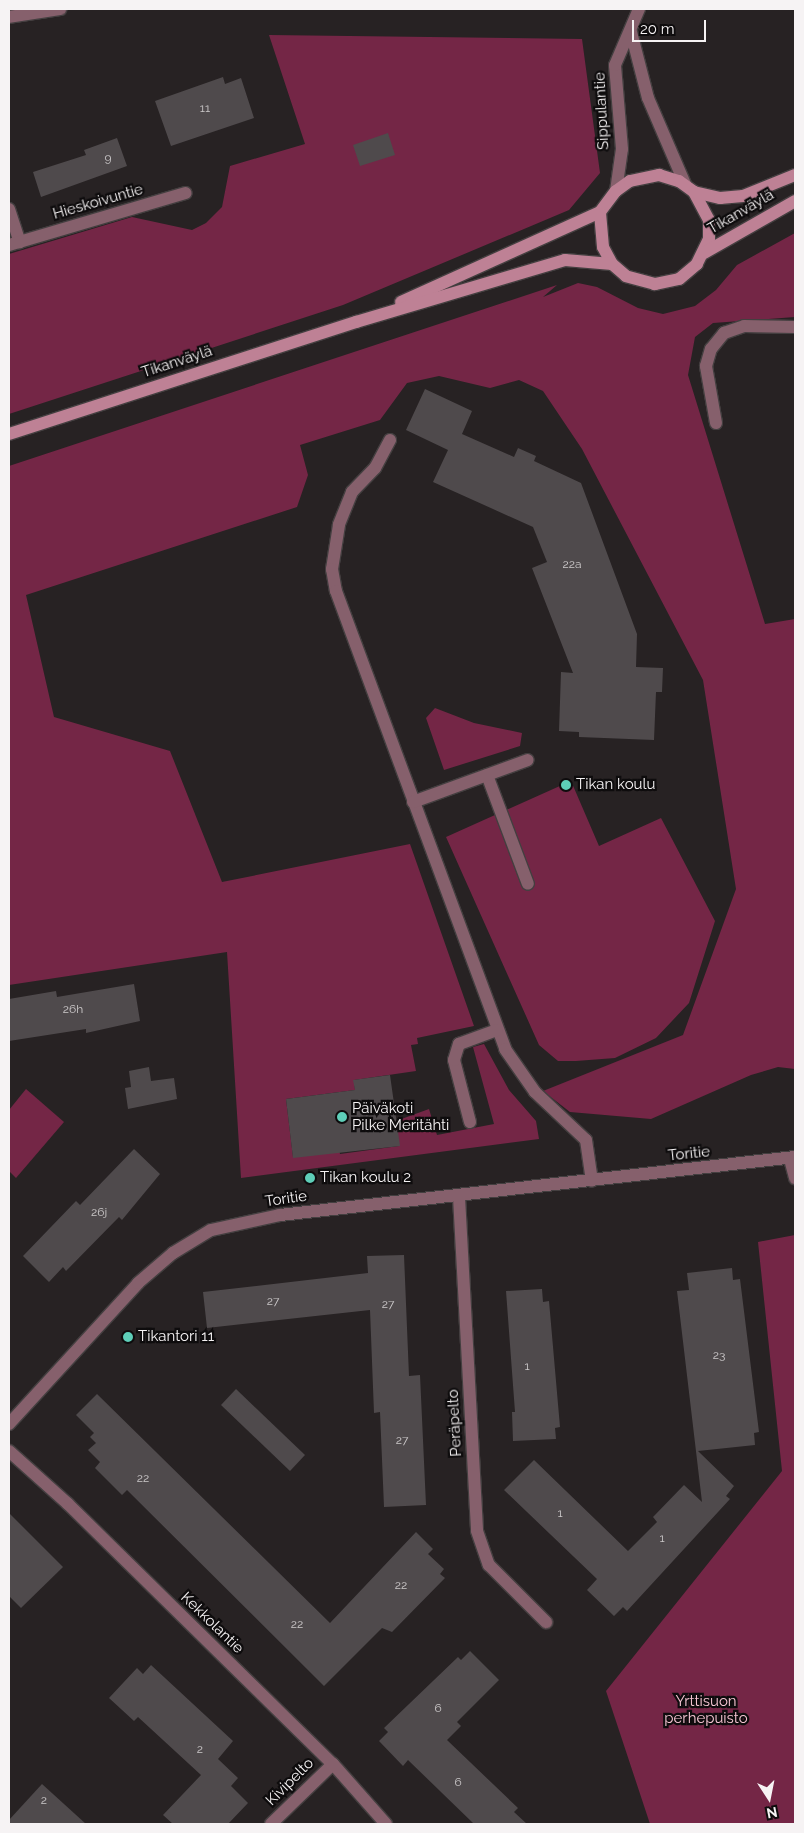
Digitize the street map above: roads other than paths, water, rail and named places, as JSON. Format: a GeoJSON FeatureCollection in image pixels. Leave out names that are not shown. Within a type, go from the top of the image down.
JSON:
{"type":"FeatureCollection","features":[{"type":"Feature","properties":{"kind":"main road"},"geometry":{"type":"LineString","coordinates":[[659,175],[690,188],[709,220],[704,253],[697,264],[679,279],[655,284],[626,276],[612,264],[603,247],[600,212],[616,191],[630,181],[659,175]]}},
{"type":"Feature","properties":{"kind":"main road","name":"Tikanväylä"},"geometry":{"type":"LineString","coordinates":[[690,188],[720,198],[744,196],[795,175]]}},
{"type":"Feature","properties":{"kind":"main road","name":"Tikanväylä"},"geometry":{"type":"LineString","coordinates":[[704,253],[795,201]]}},
{"type":"Feature","properties":{"kind":"main road","name":"Tikanväylä"},"geometry":{"type":"LineString","coordinates":[[356,322],[600,212]]}},
{"type":"Feature","properties":{"kind":"main road","name":"Tikanväylä"},"geometry":{"type":"LineString","coordinates":[[9,434],[356,322],[565,260],[612,264]]}},
{"type":"Feature","properties":{"kind":"street"},"geometry":{"type":"LineString","coordinates":[[9,17],[60,9]]}},
{"type":"Feature","properties":{"kind":"street","name":"Sippulantie"},"geometry":{"type":"LineString","coordinates":[[616,191],[622,149],[615,65],[631,32],[634,10]]}},
{"type":"Feature","properties":{"kind":"street"},"geometry":{"type":"LineString","coordinates":[[631,32],[648,98],[690,188]]}},
{"type":"Feature","properties":{"kind":"street","name":"Hieskoivuntie"},"geometry":{"type":"LineString","coordinates":[[9,209],[14,243],[186,193]]}},
{"type":"Feature","properties":{"kind":"street"},"geometry":{"type":"LineString","coordinates":[[716,423],[706,366],[716,344],[724,333],[744,326],[795,327]]}},
{"type":"Feature","properties":{"kind":"street"},"geometry":{"type":"LineString","coordinates":[[390,440],[375,468],[352,492],[339,525],[332,569],[336,591],[497,1030],[505,1048],[535,1092],[586,1140],[592,1181]]}},
{"type":"Feature","properties":{"kind":"street"},"geometry":{"type":"LineString","coordinates":[[413,802],[528,760]]}},
{"type":"Feature","properties":{"kind":"street"},"geometry":{"type":"LineString","coordinates":[[487,775],[528,884]]}},
{"type":"Feature","properties":{"kind":"street"},"geometry":{"type":"LineString","coordinates":[[470,1122],[454,1060],[459,1044],[497,1030]]}},
{"type":"Feature","properties":{"kind":"street"},"geometry":{"type":"LineString","coordinates":[[793,1158],[795,1178]]}},
{"type":"Feature","properties":{"kind":"street","name":"Toritie"},"geometry":{"type":"LineString","coordinates":[[9,1424],[138,1284],[173,1252],[211,1230],[280,1215],[459,1197],[793,1158]]}},
{"type":"Feature","properties":{"kind":"street","name":"Peräpelto"},"geometry":{"type":"LineString","coordinates":[[459,1197],[477,1531],[489,1565],[546,1622]]}},
{"type":"Feature","properties":{"kind":"street","name":"Kekkolantie"},"geometry":{"type":"LineString","coordinates":[[9,1451],[68,1504],[333,1764],[386,1824]]}},
{"type":"Feature","properties":{"kind":"street","name":"Kivipelto"},"geometry":{"type":"LineString","coordinates":[[271,1824],[333,1764]]}},
{"type":"Feature","properties":{"kind":"place","name":"Tikan koulu"},"geometry":{"type":"Point","coordinates":[566,785]}},
{"type":"Feature","properties":{"kind":"place","name":"Päiväkoti Pilke Meritähti"},"geometry":{"type":"Point","coordinates":[342,1117]}},
{"type":"Feature","properties":{"kind":"place","name":"Tikan koulu 2"},"geometry":{"type":"Point","coordinates":[310,1178]}},
{"type":"Feature","properties":{"kind":"place","name":"Tikantori 11"},"geometry":{"type":"Point","coordinates":[128,1337]}},
{"type":"Feature","properties":{"kind":"park label","name":"Yrttisuon perhepuisto"},"geometry":{"type":"Point","coordinates":[706,1710]}}]}
